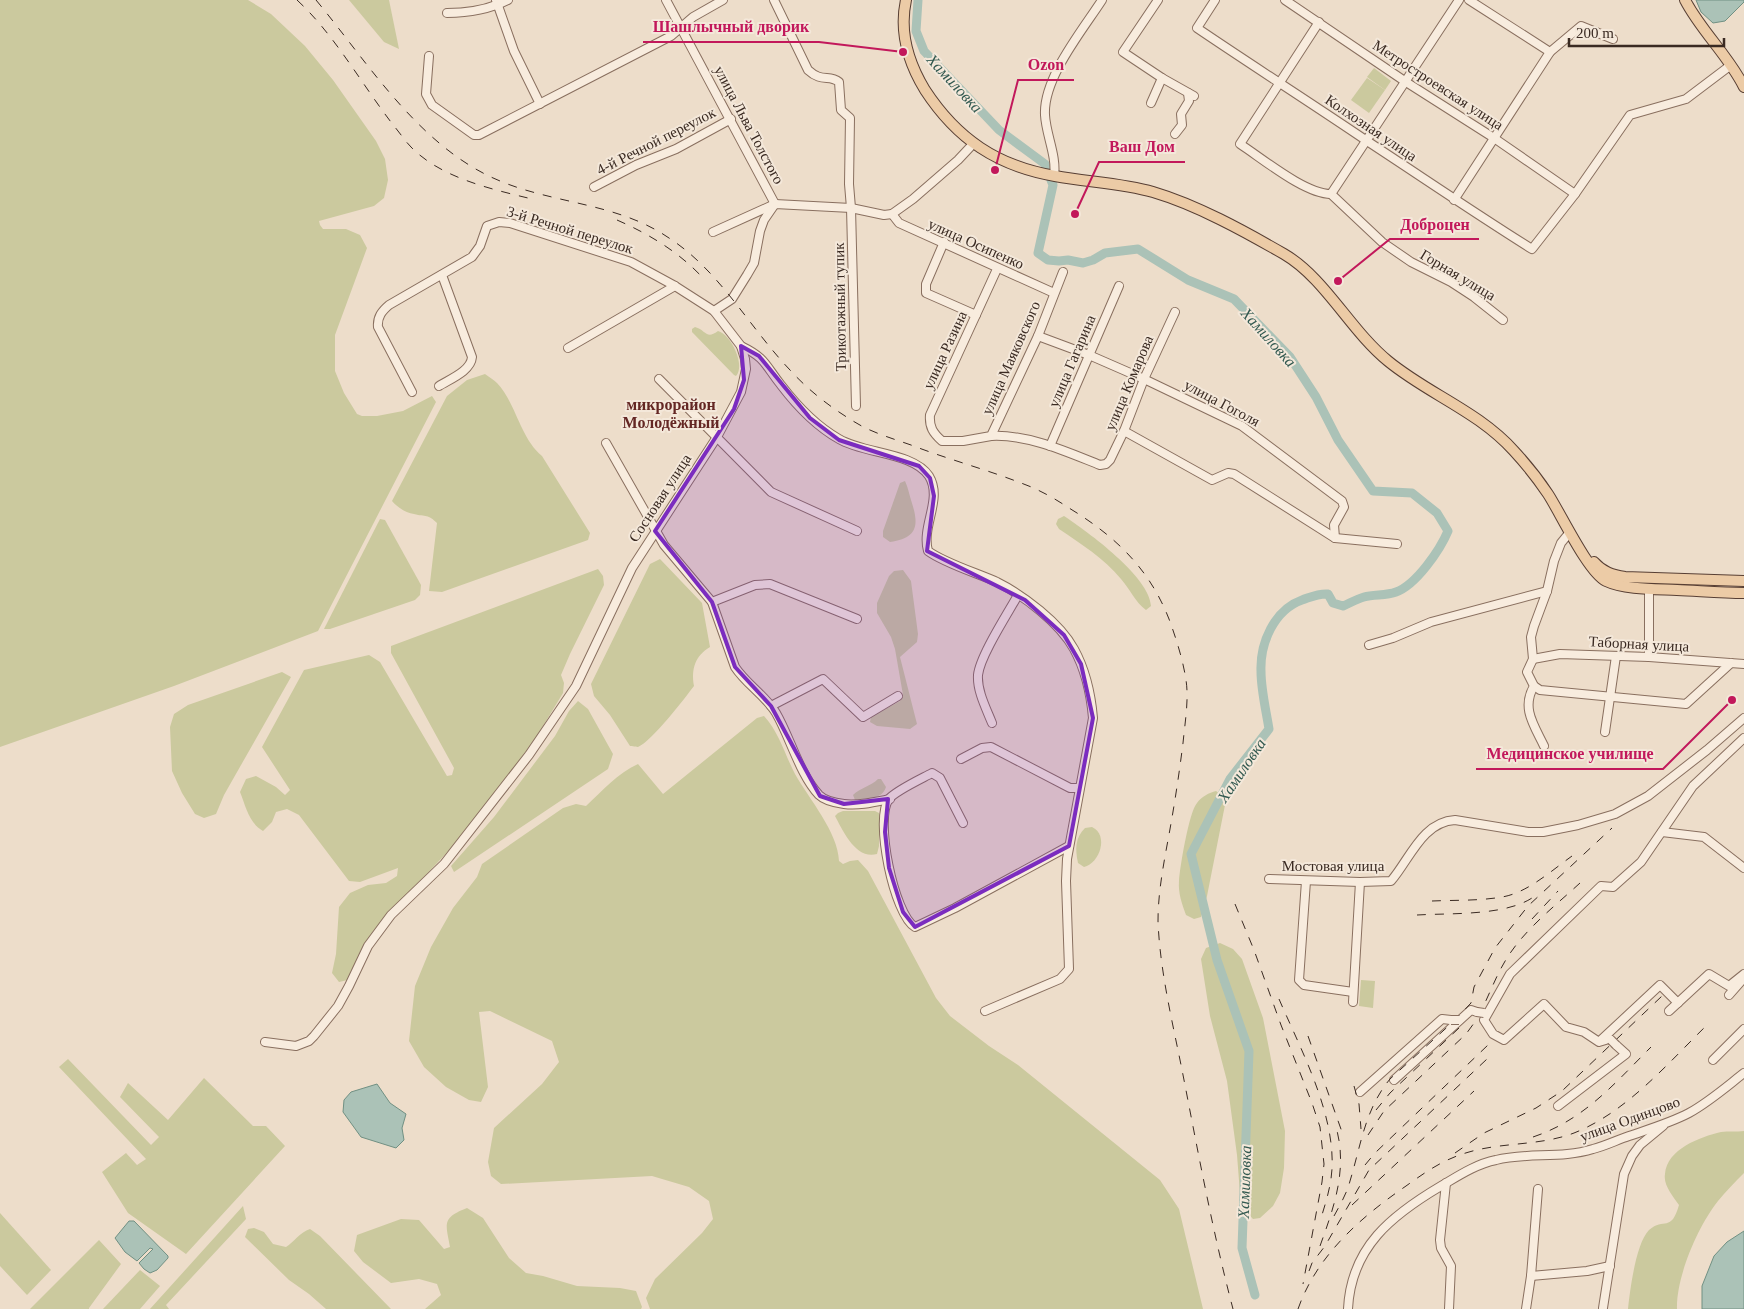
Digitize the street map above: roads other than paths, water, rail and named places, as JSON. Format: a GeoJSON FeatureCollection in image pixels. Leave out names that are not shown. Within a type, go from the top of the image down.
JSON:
{"type":"FeatureCollection","features":[{"type":"Feature","properties":{"kind":"main road"},"geometry":{"type":"LineString","coordinates":[[906,0],[903,29],[908,55],[913,66],[920,81],[944,115],[973,144],[999,159],[1054,176],[1150,191],[1173,198],[1288,256],[1316,281],[1361,335],[1390,362],[1419,383],[1469,412],[1499,435],[1540,482],[1595,573],[1608,582],[1629,587],[1744,593]]}},
{"type":"Feature","properties":{"kind":"main road"},"geometry":{"type":"LineString","coordinates":[[1685,0],[1694,17],[1732,65],[1744,85]]}},
{"type":"Feature","properties":{"kind":"main road"},"geometry":{"type":"LineString","coordinates":[[1581,549],[1601,569],[1611,574],[1644,578],[1744,580]]}},
{"type":"Feature","properties":{"kind":"street"},"geometry":{"type":"LineString","coordinates":[[447,13],[475,12],[497,2],[508,0]]}},
{"type":"Feature","properties":{"kind":"street","name":"улица Льва Толстого"},"geometry":{"type":"LineString","coordinates":[[666,0],[775,204],[764,220],[760,231],[754,263],[732,299],[714,311]]}},
{"type":"Feature","properties":{"kind":"street"},"geometry":{"type":"LineString","coordinates":[[429,56],[426,94],[432,105],[474,135],[479,135],[671,36],[693,17],[723,0]]}},
{"type":"Feature","properties":{"kind":"street","name":"Трикотажный тупик"},"geometry":{"type":"LineString","coordinates":[[774,0],[808,70],[816,78],[836,79],[839,82],[841,110],[850,118],[849,184],[856,406]]}},
{"type":"Feature","properties":{"kind":"street"},"geometry":{"type":"LineString","coordinates":[[1054,176],[1045,115],[1047,92],[1054,76],[1102,0]]}},
{"type":"Feature","properties":{"kind":"street"},"geometry":{"type":"LineString","coordinates":[[1158,0],[1123,52],[1191,95],[1181,114],[1182,125],[1175,134]]}},
{"type":"Feature","properties":{"kind":"street","name":"Колхозная улица"},"geometry":{"type":"LineString","coordinates":[[1215,0],[1197,28],[1454,200],[1532,249],[1575,194]]}},
{"type":"Feature","properties":{"kind":"street","name":"Метростроевская улица"},"geometry":{"type":"LineString","coordinates":[[1285,0],[1406,82],[1494,138],[1575,194]]}},
{"type":"Feature","properties":{"kind":"street"},"geometry":{"type":"LineString","coordinates":[[1319,22],[1240,144],[1300,184],[1322,194],[1332,194],[1459,0]]}},
{"type":"Feature","properties":{"kind":"street"},"geometry":{"type":"LineString","coordinates":[[1469,0],[1550,52]]}},
{"type":"Feature","properties":{"kind":"street"},"geometry":{"type":"LineString","coordinates":[[497,2],[514,51],[540,104]]}},
{"type":"Feature","properties":{"kind":"street"},"geometry":{"type":"LineString","coordinates":[[1454,200],[1550,52],[1582,26],[1613,39]]}},
{"type":"Feature","properties":{"kind":"street"},"geometry":{"type":"LineString","coordinates":[[1575,194],[1630,115],[1686,99],[1732,65]]}},
{"type":"Feature","properties":{"kind":"street"},"geometry":{"type":"LineString","coordinates":[[1150,103],[1162,78]]}},
{"type":"Feature","properties":{"kind":"street","name":"4-й Речной переулок"},"geometry":{"type":"LineString","coordinates":[[594,187],[636,165],[676,148],[731,119]]}},
{"type":"Feature","properties":{"kind":"street"},"geometry":{"type":"LineString","coordinates":[[713,232],[775,204],[851,208],[892,214],[913,199],[958,160],[973,144]]}},
{"type":"Feature","properties":{"kind":"street","name":"Горная улица"},"geometry":{"type":"LineString","coordinates":[[1332,194],[1382,242],[1411,262],[1451,282],[1503,320]]}},
{"type":"Feature","properties":{"kind":"street","name":"улица Осипенко"},"geometry":{"type":"LineString","coordinates":[[892,214],[899,223],[944,242],[997,269],[1054,293]]}},
{"type":"Feature","properties":{"kind":"street","name":"3-й Речной переулок"},"geometry":{"type":"LineString","coordinates":[[412,392],[378,327],[377,321],[380,315],[389,305],[476,253],[487,226],[499,222],[510,223],[631,262],[675,286],[714,311]]}},
{"type":"Feature","properties":{"kind":"street"},"geometry":{"type":"LineString","coordinates":[[944,242],[926,284],[926,293],[976,315]]}},
{"type":"Feature","properties":{"kind":"street","name":"улица Разина"},"geometry":{"type":"LineString","coordinates":[[942,441],[929,424],[930,415],[997,269]]}},
{"type":"Feature","properties":{"kind":"street","name":"улица Маяковского"},"geometry":{"type":"LineString","coordinates":[[942,441],[963,441],[992,436],[1038,336],[1063,272]]}},
{"type":"Feature","properties":{"kind":"street"},"geometry":{"type":"LineString","coordinates":[[439,386],[466,369],[472,357],[442,275]]}},
{"type":"Feature","properties":{"kind":"street"},"geometry":{"type":"LineString","coordinates":[[568,348],[675,286]]}},
{"type":"Feature","properties":{"kind":"street","name":"улица Гагарина"},"geometry":{"type":"LineString","coordinates":[[1050,446],[1119,286]]}},
{"type":"Feature","properties":{"kind":"street","name":"Сосновая улица"},"geometry":{"type":"LineString","coordinates":[[265,1042],[296,1046],[304,1044],[314,1036],[338,1006],[368,946],[391,915],[444,864],[544,734],[576,686],[632,568],[734,408],[744,380],[745,360],[741,346],[714,311]]}},
{"type":"Feature","properties":{"kind":"street","name":"улица Комарова"},"geometry":{"type":"LineString","coordinates":[[1050,446],[1100,465],[1106,464],[1110,460],[1124,431],[1144,379],[1176,312]]}},
{"type":"Feature","properties":{"kind":"street","name":"улица Гоголя"},"geometry":{"type":"LineString","coordinates":[[1038,336],[1089,355],[1144,379],[1242,426],[1342,501],[1344,507],[1334,525],[1335,538]]}},
{"type":"Feature","properties":{"kind":"street"},"geometry":{"type":"LineString","coordinates":[[741,346],[759,356],[792,400],[810,418],[832,435],[854,446],[919,466],[930,478],[934,496],[927,533],[928,551],[999,583],[1018,595],[1038,610],[1064,635],[1074,648],[1081,664],[1092,704],[1093,718],[1068,846],[1066,881],[1069,969],[1060,978],[985,1011]]}},
{"type":"Feature","properties":{"kind":"street"},"geometry":{"type":"LineString","coordinates":[[659,379],[772,492],[857,531]]}},
{"type":"Feature","properties":{"kind":"street"},"geometry":{"type":"LineString","coordinates":[[1124,431],[1212,480],[1228,473],[1234,474],[1335,538],[1397,544]]}},
{"type":"Feature","properties":{"kind":"street"},"geometry":{"type":"LineString","coordinates":[[992,436],[1002,435],[1050,446]]}},
{"type":"Feature","properties":{"kind":"street"},"geometry":{"type":"LineString","coordinates":[[606,444],[639,498],[664,545],[712,602],[735,667],[771,706],[809,780],[820,796],[830,801],[844,804],[863,804],[890,799],[932,773],[940,778],[963,823]]}},
{"type":"Feature","properties":{"kind":"street"},"geometry":{"type":"LineString","coordinates":[[1570,532],[1561,543],[1554,561],[1547,591],[1531,636],[1534,659],[1527,672],[1534,686],[1540,690],[1686,704],[1731,663]]}},
{"type":"Feature","properties":{"kind":"street"},"geometry":{"type":"LineString","coordinates":[[712,602],[763,584],[770,584],[857,620]]}},
{"type":"Feature","properties":{"kind":"street"},"geometry":{"type":"LineString","coordinates":[[1649,588],[1649,657]]}},
{"type":"Feature","properties":{"kind":"street"},"geometry":{"type":"LineString","coordinates":[[1369,645],[1393,638],[1431,622],[1547,591]]}},
{"type":"Feature","properties":{"kind":"street"},"geometry":{"type":"LineString","coordinates":[[992,723],[981,697],[978,676],[980,667],[991,644],[1018,595]]}},
{"type":"Feature","properties":{"kind":"street","name":"Таборная улица"},"geometry":{"type":"LineString","coordinates":[[1534,659],[1560,654],[1649,657],[1744,664]]}},
{"type":"Feature","properties":{"kind":"street"},"geometry":{"type":"LineString","coordinates":[[1605,732],[1616,656]]}},
{"type":"Feature","properties":{"kind":"street"},"geometry":{"type":"LineString","coordinates":[[771,706],[824,679],[863,718],[898,696]]}},
{"type":"Feature","properties":{"kind":"street"},"geometry":{"type":"LineString","coordinates":[[1534,686],[1529,694],[1527,704],[1531,718],[1544,746]]}},
{"type":"Feature","properties":{"kind":"street","name":"Мостовая улица"},"geometry":{"type":"LineString","coordinates":[[1269,880],[1390,881],[1424,836],[1432,828],[1446,821],[1455,820],[1528,832],[1578,825],[1615,814],[1635,804],[1707,750],[1744,718]]}},
{"type":"Feature","properties":{"kind":"street"},"geometry":{"type":"LineString","coordinates":[[1599,1042],[1584,1032],[1566,1027],[1544,1004],[1504,1040],[1493,1034],[1484,1020],[1483,1013],[1510,974],[1602,886],[1613,887],[1641,862],[1693,786],[1744,738]]}},
{"type":"Feature","properties":{"kind":"street"},"geometry":{"type":"LineString","coordinates":[[961,759],[982,748],[992,747],[1070,788],[1079,788]]}},
{"type":"Feature","properties":{"kind":"street"},"geometry":{"type":"LineString","coordinates":[[890,799],[887,804],[884,832],[889,868],[903,912],[907,920],[915,927],[955,908],[1068,846]]}},
{"type":"Feature","properties":{"kind":"street"},"geometry":{"type":"LineString","coordinates":[[1662,832],[1704,837],[1744,868]]}},
{"type":"Feature","properties":{"kind":"street"},"geometry":{"type":"LineString","coordinates":[[1306,881],[1299,980],[1304,985],[1353,992]]}},
{"type":"Feature","properties":{"kind":"street"},"geometry":{"type":"LineString","coordinates":[[1353,1002],[1360,882]]}},
{"type":"Feature","properties":{"kind":"street"},"geometry":{"type":"LineString","coordinates":[[1669,1011],[1709,974],[1729,986],[1744,976]]}},
{"type":"Feature","properties":{"kind":"street"},"geometry":{"type":"LineString","coordinates":[[1729,995],[1744,976]]}},
{"type":"Feature","properties":{"kind":"street"},"geometry":{"type":"LineString","coordinates":[[1599,1042],[1660,985],[1678,1003]]}},
{"type":"Feature","properties":{"kind":"street"},"geometry":{"type":"LineString","coordinates":[[1394,1080],[1457,1020],[1471,1010],[1483,1013]]}},
{"type":"Feature","properties":{"kind":"street"},"geometry":{"type":"LineString","coordinates":[[1360,1092],[1442,1019],[1457,1020]]}},
{"type":"Feature","properties":{"kind":"street"},"geometry":{"type":"LineString","coordinates":[[1713,1060],[1744,1029]]}},
{"type":"Feature","properties":{"kind":"street"},"geometry":{"type":"LineString","coordinates":[[1558,1106],[1626,1054],[1609,1038],[1599,1042]]}},
{"type":"Feature","properties":{"kind":"street","name":"улица Одинцово"},"geometry":{"type":"LineString","coordinates":[[1348,1309],[1350,1290],[1355,1273],[1370,1242],[1402,1212],[1446,1183],[1467,1171],[1496,1159],[1574,1154],[1594,1149],[1666,1123],[1700,1106],[1744,1073]]}},
{"type":"Feature","properties":{"kind":"street"},"geometry":{"type":"LineString","coordinates":[[1603,1308],[1624,1174],[1640,1144],[1666,1123]]}},
{"type":"Feature","properties":{"kind":"street"},"geometry":{"type":"LineString","coordinates":[[1446,1183],[1440,1240],[1441,1248],[1451,1266],[1449,1309]]}},
{"type":"Feature","properties":{"kind":"street"},"geometry":{"type":"LineString","coordinates":[[1526,1309],[1531,1276],[1538,1189]]}},
{"type":"Feature","properties":{"kind":"street"},"geometry":{"type":"LineString","coordinates":[[1531,1276],[1587,1271],[1610,1266]]}},
{"type":"Feature","properties":{"kind":"waterway","name":"Хамиловка"},"geometry":{"type":"LineString","coordinates":[[918,0],[916,31],[924,51],[999,130],[1045,164],[1047,170]]}},
{"type":"Feature","properties":{"kind":"waterway","name":"Хамиловка"},"geometry":{"type":"LineString","coordinates":[[1051,180],[1053,185],[1038,253],[1048,260],[1068,260],[1083,263],[1105,253],[1138,249],[1188,280],[1234,299],[1290,357],[1316,397],[1338,440],[1373,491],[1412,493],[1437,513],[1448,531],[1426,566],[1404,588],[1384,595],[1364,597],[1343,606],[1333,603],[1328,594],[1318,595],[1292,605],[1276,619],[1266,639],[1261,660],[1262,685],[1269,729],[1230,779],[1191,854],[1217,960],[1249,1051],[1242,1248],[1255,1295]]}},
{"type":"Feature","properties":{"kind":"railway"},"geometry":{"type":"LineString","coordinates":[[297,0],[336,44],[382,110],[405,140],[423,158],[467,181],[532,199]]}},
{"type":"Feature","properties":{"kind":"railway"},"geometry":{"type":"LineString","coordinates":[[316,0],[398,102],[445,148],[471,166],[500,181],[521,189],[629,218],[649,226],[669,238],[704,266],[775,353],[797,377],[836,410],[874,432],[1007,478],[1052,497],[1086,519],[1116,542],[1141,569],[1161,601],[1169,619],[1177,641],[1187,688],[1186,719],[1180,767],[1159,901],[1159,941],[1168,1001],[1207,1195],[1233,1309]]}},
{"type":"Feature","properties":{"kind":"railway"},"geometry":{"type":"LineString","coordinates":[[617,220],[663,244],[703,278]]}},
{"type":"Feature","properties":{"kind":"railway"},"geometry":{"type":"LineString","coordinates":[[1334,1216],[1347,1190],[1369,1115],[1390,1079],[1471,1003],[1474,987],[1495,948],[1528,906],[1612,828]]}},
{"type":"Feature","properties":{"kind":"railway"},"geometry":{"type":"LineString","coordinates":[[1432,901],[1484,899],[1511,895],[1538,881],[1572,856]]}},
{"type":"Feature","properties":{"kind":"railway"},"geometry":{"type":"LineString","coordinates":[[1368,1135],[1384,1111],[1465,1035],[1478,1017],[1501,968],[1514,947],[1541,918],[1580,883]]}},
{"type":"Feature","properties":{"kind":"railway"},"geometry":{"type":"LineString","coordinates":[[1532,919],[1558,891]]}},
{"type":"Feature","properties":{"kind":"railway"},"geometry":{"type":"LineString","coordinates":[[1417,915],[1492,911],[1520,904],[1532,898]]}},
{"type":"Feature","properties":{"kind":"railway"},"geometry":{"type":"LineString","coordinates":[[1235,904],[1320,1127],[1324,1164],[1303,1284]]}},
{"type":"Feature","properties":{"kind":"railway"},"geometry":{"type":"LineString","coordinates":[[1455,1153],[1484,1133],[1536,1108],[1562,1091],[1662,996]]}},
{"type":"Feature","properties":{"kind":"railway"},"geometry":{"type":"LineString","coordinates":[[1279,999],[1315,1082],[1328,1126],[1332,1169],[1321,1218]]}},
{"type":"Feature","properties":{"kind":"railway"},"geometry":{"type":"LineString","coordinates":[[1298,1309],[1306,1289],[1317,1271],[1342,1239],[1389,1198],[1429,1170],[1469,1152],[1548,1140],[1574,1133],[1593,1124],[1629,1100],[1708,1024]]}},
{"type":"Feature","properties":{"kind":"railway"},"geometry":{"type":"LineString","coordinates":[[1376,1110],[1390,1093],[1459,1028]]}},
{"type":"Feature","properties":{"kind":"railway"},"geometry":{"type":"LineString","coordinates":[[1308,1036],[1342,1132]]}},
{"type":"Feature","properties":{"kind":"railway"},"geometry":{"type":"LineString","coordinates":[[1365,1165],[1375,1153],[1488,1045]]}},
{"type":"Feature","properties":{"kind":"railway"},"geometry":{"type":"LineString","coordinates":[[1533,1137],[1551,1130],[1583,1111],[1611,1087],[1651,1047]]}},
{"type":"Feature","properties":{"kind":"railway"},"geometry":{"type":"LineString","coordinates":[[1309,1271],[1312,1263],[1325,1246],[1369,1170],[1487,1059]]}},
{"type":"Feature","properties":{"kind":"railway"},"geometry":{"type":"LineString","coordinates":[[1354,1086],[1359,1104],[1361,1129]]}},
{"type":"Feature","properties":{"kind":"railway"},"geometry":{"type":"LineString","coordinates":[[1352,1205],[1474,1091]]}},
{"type":"Feature","properties":{"kind":"railway"},"geometry":{"type":"LineString","coordinates":[[1320,1246],[1338,1188],[1341,1158],[1336,1127]]}},
{"type":"Feature","properties":{"kind":"place","name":"Шашлычный дворик"},"geometry":{"type":"Point","coordinates":[903,52]}},
{"type":"Feature","properties":{"kind":"place","name":"Ozon"},"geometry":{"type":"Point","coordinates":[995,170]}},
{"type":"Feature","properties":{"kind":"place","name":"Ваш Дом"},"geometry":{"type":"Point","coordinates":[1075,214]}},
{"type":"Feature","properties":{"kind":"place","name":"Доброцен"},"geometry":{"type":"Point","coordinates":[1338,281]}},
{"type":"Feature","properties":{"kind":"place","name":"Медицинское училище"},"geometry":{"type":"Point","coordinates":[1732,700]}},
{"type":"Feature","properties":{"kind":"district","name":"микрорайон Молодёжный"},"geometry":{"type":"Point","coordinates":[671,413]}}]}
